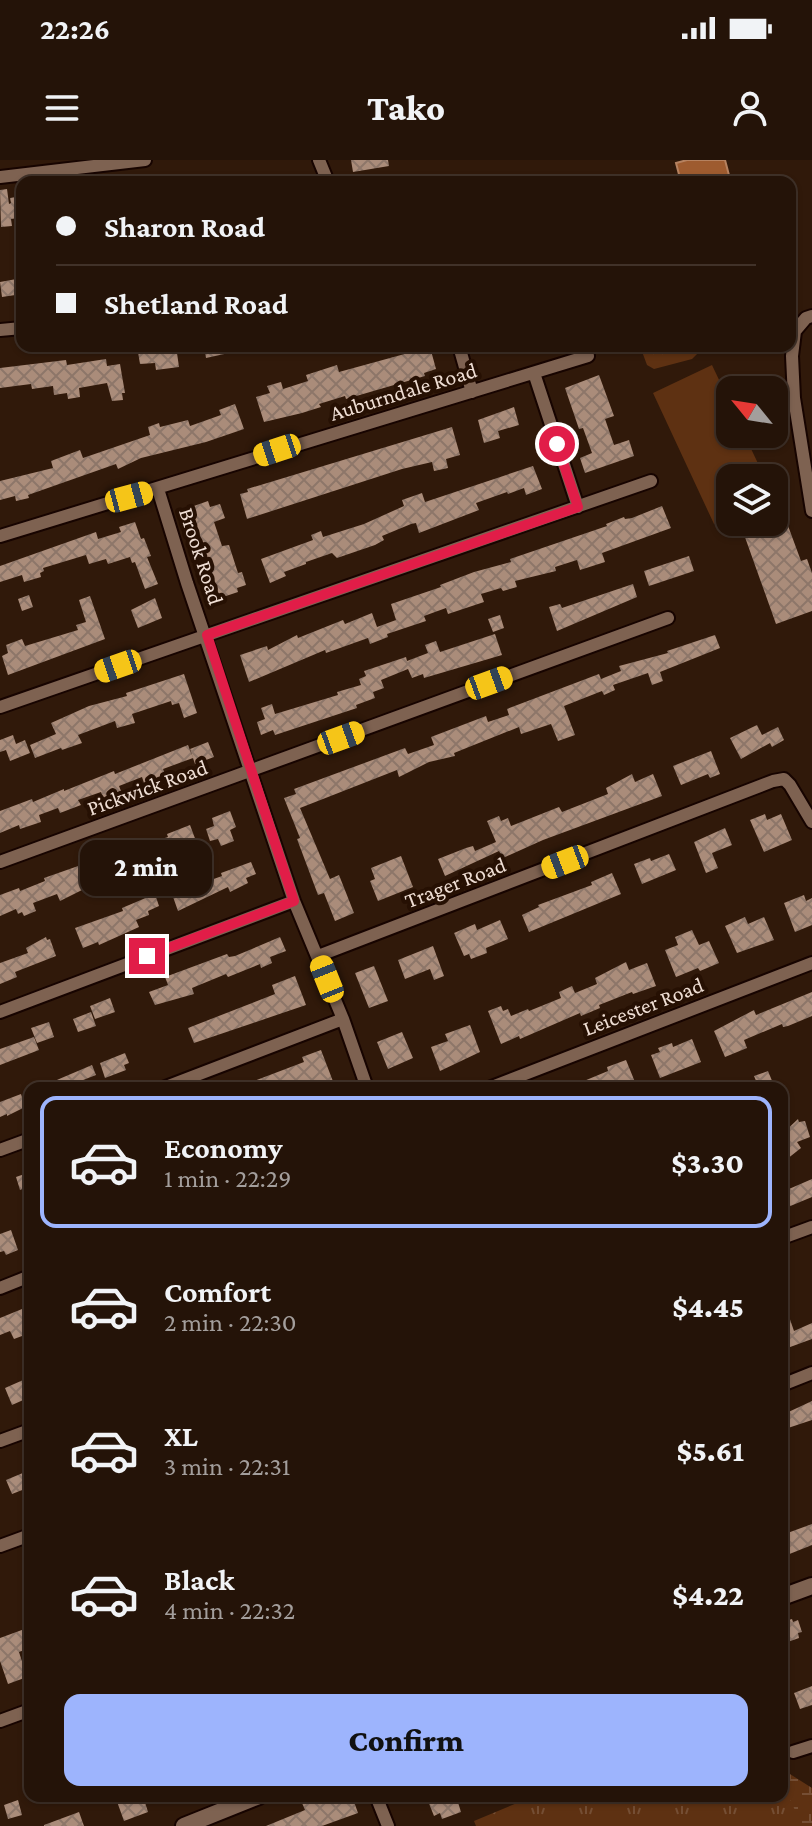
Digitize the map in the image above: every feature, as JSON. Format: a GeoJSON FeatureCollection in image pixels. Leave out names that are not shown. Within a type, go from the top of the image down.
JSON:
{"type":"FeatureCollection","features":[{"type":"Feature","properties":{"kind":"street"},"geometry":{"type":"LineString","coordinates":[[0,177],[145,160]]}},
{"type":"Feature","properties":{"kind":"street"},"geometry":{"type":"LineString","coordinates":[[796,330],[806,318],[812,316]]}},
{"type":"Feature","properties":{"kind":"street"},"geometry":{"type":"LineString","coordinates":[[461,352],[472,392]]}},
{"type":"Feature","properties":{"kind":"street"},"geometry":{"type":"LineString","coordinates":[[792,352],[794,398],[812,511]]}},
{"type":"Feature","properties":{"kind":"street","name":"Auburndale Road"},"geometry":{"type":"LineString","coordinates":[[0,536],[588,356]]}},
{"type":"Feature","properties":{"kind":"street"},"geometry":{"type":"LineString","coordinates":[[534,373],[578,507]]}},
{"type":"Feature","properties":{"kind":"street"},"geometry":{"type":"LineString","coordinates":[[0,707],[651,481]]}},
{"type":"Feature","properties":{"kind":"street","name":"Brook Road"},"geometry":{"type":"LineString","coordinates":[[158,489],[294,901],[343,1019],[365,1082]]}},
{"type":"Feature","properties":{"kind":"street","name":"Pickwick Road"},"geometry":{"type":"LineString","coordinates":[[0,862],[668,618]]}},
{"type":"Feature","properties":{"kind":"street","name":"Trager Road"},"geometry":{"type":"LineString","coordinates":[[318,956],[773,781],[786,780],[812,822]]}},
{"type":"Feature","properties":{"kind":"street"},"geometry":{"type":"LineString","coordinates":[[0,1012],[294,901]]}},
{"type":"Feature","properties":{"kind":"street","name":"Leicester Road"},"geometry":{"type":"LineString","coordinates":[[505,1082],[812,963]]}},
{"type":"Feature","properties":{"kind":"street"},"geometry":{"type":"LineString","coordinates":[[179,1082],[343,1019]]}},
{"type":"Feature","properties":{"kind":"street"},"geometry":{"type":"LineString","coordinates":[[0,1150],[24,1141]]}},
{"type":"Feature","properties":{"kind":"street"},"geometry":{"type":"LineString","coordinates":[[788,1236],[812,1227]]}},
{"type":"Feature","properties":{"kind":"street"},"geometry":{"type":"LineString","coordinates":[[0,1288],[24,1278]]}},
{"type":"Feature","properties":{"kind":"street"},"geometry":{"type":"LineString","coordinates":[[788,1383],[812,1373]]}},
{"type":"Feature","properties":{"kind":"street"},"geometry":{"type":"LineString","coordinates":[[0,1441],[24,1432]]}},
{"type":"Feature","properties":{"kind":"street"},"geometry":{"type":"LineString","coordinates":[[0,1546],[24,1537]]}},
{"type":"Feature","properties":{"kind":"street"},"geometry":{"type":"LineString","coordinates":[[788,1595],[812,1586]]}},
{"type":"Feature","properties":{"kind":"street"},"geometry":{"type":"LineString","coordinates":[[0,1721],[24,1712]]}},
{"type":"Feature","properties":{"kind":"street"},"geometry":{"type":"LineString","coordinates":[[793,1752],[812,1746]]}},
{"type":"Feature","properties":{"kind":"street"},"geometry":{"type":"LineString","coordinates":[[184,1826],[244,1802]]}},
{"type":"Feature","properties":{"kind":"street"},"geometry":{"type":"LineString","coordinates":[[378,1802],[388,1826]]}},
{"type":"Feature","properties":{"kind":"green space"},"geometry":{"type":"Polygon","coordinates":[[[642,352],[699,352],[692,359],[654,369],[647,365],[642,352]]]}},
{"type":"Feature","properties":{"kind":"green space"},"geometry":{"type":"Polygon","coordinates":[[[712,365],[717,376],[716,448],[751,448],[758,464],[716,464],[716,523],[714,524],[653,393],[712,365]]]}},
{"type":"Feature","properties":{"kind":"green space"},"geometry":{"type":"Polygon","coordinates":[[[788,1773],[812,1788],[812,1826],[597,1826],[745,1802],[788,1802],[788,1773]]]}},
{"type":"Feature","properties":{"kind":"green space"},"geometry":{"type":"Polygon","coordinates":[[[788,1794],[802,1826],[476,1826],[474,1821],[520,1802],[788,1802],[788,1794]]]}},
{"type":"Feature","properties":{"kind":"shaded area"},"geometry":{"type":"Polygon","coordinates":[[[725,160],[729,176],[679,176],[676,163],[725,160]]]}},
{"type":"Feature","properties":{"kind":"building"},"geometry":{"type":"Polygon","coordinates":[[[351,160],[388,160],[389,166],[353,172],[351,160]]]}},
{"type":"Feature","properties":{"kind":"building"},"geometry":{"type":"Polygon","coordinates":[[[7,189],[9,204],[10,198],[16,197],[16,218],[11,219],[12,226],[1,227],[0,190],[7,189]]]}},
{"type":"Feature","properties":{"kind":"building"},"geometry":{"type":"Polygon","coordinates":[[[16,279],[16,295],[2,297],[0,282],[16,279]]]}},
{"type":"Feature","properties":{"kind":"building"},"geometry":{"type":"Polygon","coordinates":[[[138,352],[177,352],[179,367],[156,370],[155,363],[140,364],[138,352]]]}},
{"type":"Feature","properties":{"kind":"building"},"geometry":{"type":"Polygon","coordinates":[[[205,352],[233,352],[206,358],[205,352]]]}},
{"type":"Feature","properties":{"kind":"building"},"geometry":{"type":"Polygon","coordinates":[[[412,352],[431,352],[436,369],[424,373],[425,376],[346,399],[345,396],[319,404],[321,407],[264,422],[256,397],[270,393],[267,386],[281,382],[283,389],[308,381],[306,375],[337,365],[339,372],[412,352]]]}},
{"type":"Feature","properties":{"kind":"building"},"geometry":{"type":"Polygon","coordinates":[[[106,359],[107,366],[120,364],[125,393],[122,393],[123,400],[112,401],[107,383],[79,388],[80,397],[68,399],[67,393],[54,395],[53,386],[32,389],[31,384],[0,388],[0,368],[66,360],[67,365],[106,359]]]}},
{"type":"Feature","properties":{"kind":"building"},"geometry":{"type":"Polygon","coordinates":[[[599,375],[614,416],[605,419],[614,445],[629,440],[634,456],[585,473],[580,458],[592,453],[583,428],[579,429],[565,388],[599,375]]]}},
{"type":"Feature","properties":{"kind":"building"},"geometry":{"type":"Polygon","coordinates":[[[235,404],[244,429],[141,458],[118,469],[116,464],[28,495],[29,498],[16,501],[15,496],[0,500],[0,481],[53,468],[51,461],[80,450],[83,458],[150,435],[148,427],[159,423],[160,427],[188,420],[190,426],[221,415],[219,410],[235,404]]]}},
{"type":"Feature","properties":{"kind":"building"},"geometry":{"type":"Polygon","coordinates":[[[514,407],[519,425],[498,431],[500,438],[484,443],[478,420],[514,407]]]}},
{"type":"Feature","properties":{"kind":"building"},"geometry":{"type":"Polygon","coordinates":[[[452,427],[460,455],[446,459],[448,468],[434,471],[432,462],[402,469],[247,519],[240,494],[248,492],[247,489],[452,427]]]}},
{"type":"Feature","properties":{"kind":"building"},"geometry":{"type":"Polygon","coordinates":[[[533,466],[542,489],[526,495],[524,488],[476,503],[479,510],[419,533],[416,523],[411,524],[382,536],[384,540],[375,545],[337,558],[332,553],[306,562],[284,572],[286,576],[270,583],[261,559],[313,540],[311,535],[321,531],[323,537],[364,524],[404,506],[402,500],[422,493],[425,502],[533,466]]]}},
{"type":"Feature","properties":{"kind":"building"},"geometry":{"type":"Polygon","coordinates":[[[208,501],[210,507],[220,504],[225,518],[214,522],[222,546],[229,545],[238,573],[242,572],[246,585],[237,588],[238,592],[220,598],[191,507],[208,501]]]}},
{"type":"Feature","properties":{"kind":"building"},"geometry":{"type":"Polygon","coordinates":[[[662,506],[671,528],[602,553],[605,562],[580,570],[577,560],[555,567],[556,571],[515,581],[517,587],[481,594],[484,602],[448,614],[446,608],[424,616],[426,621],[387,634],[388,637],[370,644],[368,638],[326,653],[325,650],[249,682],[240,655],[267,646],[268,650],[297,635],[298,638],[343,620],[345,624],[372,613],[377,627],[396,620],[391,604],[474,572],[511,562],[510,559],[607,526],[624,517],[632,518],[662,506]]]}},
{"type":"Feature","properties":{"kind":"building"},"geometry":{"type":"Polygon","coordinates":[[[135,522],[151,556],[147,557],[158,584],[145,589],[135,562],[132,563],[130,557],[108,564],[106,559],[89,564],[86,555],[43,568],[41,577],[24,582],[22,575],[0,582],[0,566],[96,532],[98,539],[121,532],[119,527],[135,522]]]}},
{"type":"Feature","properties":{"kind":"building"},"geometry":{"type":"Polygon","coordinates":[[[788,526],[801,561],[807,559],[812,573],[812,611],[776,624],[745,536],[788,536],[788,526]]]}},
{"type":"Feature","properties":{"kind":"building"},"geometry":{"type":"Polygon","coordinates":[[[689,556],[694,571],[649,586],[644,571],[689,556]]]}},
{"type":"Feature","properties":{"kind":"building"},"geometry":{"type":"Polygon","coordinates":[[[633,584],[637,597],[557,631],[549,607],[560,604],[562,608],[633,584]]]}},
{"type":"Feature","properties":{"kind":"building"},"geometry":{"type":"Polygon","coordinates":[[[29,595],[33,607],[22,611],[18,599],[29,595]]]}},
{"type":"Feature","properties":{"kind":"building"},"geometry":{"type":"Polygon","coordinates":[[[90,596],[105,639],[8,675],[2,656],[8,653],[6,645],[22,639],[25,646],[78,630],[76,625],[86,622],[79,600],[90,596]]]}},
{"type":"Feature","properties":{"kind":"building"},"geometry":{"type":"Polygon","coordinates":[[[155,598],[162,618],[138,628],[131,610],[155,598]]]}},
{"type":"Feature","properties":{"kind":"building"},"geometry":{"type":"Polygon","coordinates":[[[500,615],[504,628],[493,632],[488,619],[500,615]]]}},
{"type":"Feature","properties":{"kind":"building"},"geometry":{"type":"Polygon","coordinates":[[[495,634],[502,655],[424,678],[423,674],[412,678],[408,669],[381,680],[384,688],[373,692],[375,698],[356,705],[357,708],[275,735],[273,730],[261,735],[257,722],[265,719],[261,708],[272,704],[275,714],[338,695],[337,692],[361,685],[359,679],[366,676],[364,671],[428,653],[425,645],[436,641],[440,652],[495,634]]]}},
{"type":"Feature","properties":{"kind":"building"},"geometry":{"type":"Polygon","coordinates":[[[715,635],[720,648],[660,672],[663,681],[652,685],[648,673],[613,685],[615,690],[604,695],[602,691],[564,706],[575,735],[558,741],[551,724],[521,734],[519,727],[399,777],[397,770],[300,808],[330,879],[339,875],[354,913],[335,921],[324,893],[318,895],[284,798],[296,794],[294,789],[405,748],[408,754],[434,745],[431,737],[486,716],[488,722],[509,715],[507,709],[599,674],[601,679],[621,671],[619,666],[668,653],[715,635]]]}},
{"type":"Feature","properties":{"kind":"building"},"geometry":{"type":"Polygon","coordinates":[[[184,674],[197,713],[184,718],[179,703],[172,705],[171,701],[132,714],[135,723],[117,728],[115,721],[78,735],[82,743],[35,758],[30,745],[56,734],[51,723],[89,706],[127,696],[126,693],[184,674]]]}},
{"type":"Feature","properties":{"kind":"building"},"geometry":{"type":"Polygon","coordinates":[[[757,725],[762,735],[778,727],[784,740],[772,747],[770,743],[741,759],[730,738],[757,725]]]}},
{"type":"Feature","properties":{"kind":"building"},"geometry":{"type":"Polygon","coordinates":[[[13,735],[16,744],[25,740],[30,753],[10,761],[6,750],[0,752],[0,740],[13,735]]]}},
{"type":"Feature","properties":{"kind":"building"},"geometry":{"type":"Polygon","coordinates":[[[208,742],[214,757],[195,764],[190,749],[208,742]]]}},
{"type":"Feature","properties":{"kind":"building"},"geometry":{"type":"Polygon","coordinates":[[[188,745],[193,758],[163,769],[165,774],[144,783],[142,777],[119,786],[121,791],[103,798],[101,792],[78,800],[81,805],[60,813],[58,808],[39,815],[41,822],[20,829],[19,825],[0,833],[0,811],[32,799],[33,802],[114,771],[115,774],[188,745]]]}},
{"type":"Feature","properties":{"kind":"building"},"geometry":{"type":"Polygon","coordinates":[[[711,751],[720,774],[710,778],[708,774],[681,785],[673,766],[711,751]]]}},
{"type":"Feature","properties":{"kind":"building"},"geometry":{"type":"Polygon","coordinates":[[[632,774],[635,782],[653,774],[662,796],[503,858],[499,851],[445,876],[438,859],[473,846],[475,851],[496,842],[487,821],[499,816],[501,821],[508,818],[511,826],[559,807],[562,812],[608,794],[606,788],[632,774]]]}},
{"type":"Feature","properties":{"kind":"building"},"geometry":{"type":"Polygon","coordinates":[[[230,811],[236,827],[230,830],[234,841],[221,846],[218,839],[210,841],[206,829],[214,826],[212,818],[230,811]]]}},
{"type":"Feature","properties":{"kind":"building"},"geometry":{"type":"Polygon","coordinates":[[[765,814],[767,820],[781,814],[792,840],[764,852],[750,820],[765,814]]]}},
{"type":"Feature","properties":{"kind":"building"},"geometry":{"type":"Polygon","coordinates":[[[190,825],[196,841],[158,856],[159,859],[151,865],[132,873],[130,869],[60,901],[57,894],[33,903],[36,911],[24,916],[22,912],[18,914],[16,909],[0,916],[0,895],[19,888],[20,891],[45,881],[44,878],[101,858],[105,867],[126,859],[123,851],[168,837],[167,834],[190,825]]]}},
{"type":"Feature","properties":{"kind":"building"},"geometry":{"type":"Polygon","coordinates":[[[725,828],[732,845],[712,853],[718,868],[706,873],[694,842],[725,828]]]}},
{"type":"Feature","properties":{"kind":"building"},"geometry":{"type":"Polygon","coordinates":[[[669,854],[676,870],[642,884],[634,864],[669,854]]]}},
{"type":"Feature","properties":{"kind":"building"},"geometry":{"type":"Polygon","coordinates":[[[401,856],[413,887],[378,901],[370,881],[375,879],[371,868],[401,856]]]}},
{"type":"Feature","properties":{"kind":"building"},"geometry":{"type":"Polygon","coordinates":[[[251,862],[256,874],[246,878],[248,883],[230,892],[228,887],[178,911],[172,894],[251,862]]]}},
{"type":"Feature","properties":{"kind":"building"},"geometry":{"type":"Polygon","coordinates":[[[612,873],[621,894],[529,932],[522,915],[538,905],[592,885],[591,882],[612,873]]]}},
{"type":"Feature","properties":{"kind":"building"},"geometry":{"type":"Polygon","coordinates":[[[155,894],[159,906],[148,911],[149,915],[136,920],[139,927],[99,945],[98,942],[83,948],[75,928],[123,911],[122,908],[155,894]]]}},
{"type":"Feature","properties":{"kind":"building"},"geometry":{"type":"Polygon","coordinates":[[[804,895],[806,901],[812,898],[812,925],[795,932],[784,903],[804,895]]]}},
{"type":"Feature","properties":{"kind":"building"},"geometry":{"type":"Polygon","coordinates":[[[745,917],[748,924],[764,917],[774,940],[737,953],[725,926],[745,917]]]}},
{"type":"Feature","properties":{"kind":"building"},"geometry":{"type":"Polygon","coordinates":[[[500,920],[508,939],[486,948],[487,953],[471,959],[469,954],[464,956],[454,933],[475,924],[477,930],[500,920]]]}},
{"type":"Feature","properties":{"kind":"building"},"geometry":{"type":"Polygon","coordinates":[[[692,930],[699,945],[709,941],[719,963],[676,977],[665,950],[678,945],[675,937],[692,930]]]}},
{"type":"Feature","properties":{"kind":"building"},"geometry":{"type":"Polygon","coordinates":[[[46,937],[50,939],[56,956],[15,972],[17,977],[0,984],[0,963],[28,953],[26,948],[46,937]]]}},
{"type":"Feature","properties":{"kind":"building"},"geometry":{"type":"Polygon","coordinates":[[[280,937],[286,951],[270,957],[272,963],[261,968],[260,964],[228,977],[226,974],[192,988],[194,994],[155,1005],[149,992],[168,985],[165,977],[227,954],[229,957],[235,956],[280,937]]]}},
{"type":"Feature","properties":{"kind":"building"},"geometry":{"type":"Polygon","coordinates":[[[433,946],[444,976],[434,980],[430,969],[405,979],[398,960],[433,946]]]}},
{"type":"Feature","properties":{"kind":"building"},"geometry":{"type":"Polygon","coordinates":[[[626,962],[629,970],[647,963],[656,986],[632,992],[581,1016],[580,1013],[501,1044],[488,1011],[501,1006],[503,1011],[508,1009],[511,1016],[529,1011],[561,998],[559,992],[572,986],[575,993],[597,984],[595,978],[626,962]]]}},
{"type":"Feature","properties":{"kind":"building"},"geometry":{"type":"Polygon","coordinates":[[[374,966],[388,1001],[369,1008],[355,973],[374,966]]]}},
{"type":"Feature","properties":{"kind":"building"},"geometry":{"type":"Polygon","coordinates":[[[295,976],[306,1005],[194,1043],[188,1028],[275,994],[272,985],[295,976]]]}},
{"type":"Feature","properties":{"kind":"building"},"geometry":{"type":"Polygon","coordinates":[[[812,992],[812,1016],[788,1026],[783,1027],[782,1024],[744,1040],[747,1048],[725,1057],[714,1031],[754,1010],[756,1015],[812,992]]]}},
{"type":"Feature","properties":{"kind":"building"},"geometry":{"type":"Polygon","coordinates":[[[110,998],[115,1012],[95,1019],[90,1006],[110,998]]]}},
{"type":"Feature","properties":{"kind":"building"},"geometry":{"type":"Polygon","coordinates":[[[91,1012],[96,1026],[78,1032],[73,1019],[91,1012]]]}},
{"type":"Feature","properties":{"kind":"building"},"geometry":{"type":"Polygon","coordinates":[[[49,1022],[54,1037],[37,1043],[31,1028],[49,1022]]]}},
{"type":"Feature","properties":{"kind":"building"},"geometry":{"type":"Polygon","coordinates":[[[470,1025],[480,1052],[440,1071],[431,1047],[448,1041],[445,1034],[470,1025]]]}},
{"type":"Feature","properties":{"kind":"building"},"geometry":{"type":"Polygon","coordinates":[[[402,1032],[413,1058],[388,1069],[377,1042],[402,1032]]]}},
{"type":"Feature","properties":{"kind":"building"},"geometry":{"type":"Polygon","coordinates":[[[34,1037],[39,1050],[0,1065],[0,1049],[34,1037]]]}},
{"type":"Feature","properties":{"kind":"building"},"geometry":{"type":"Polygon","coordinates":[[[692,1039],[701,1062],[660,1078],[651,1055],[660,1052],[658,1048],[672,1043],[673,1047],[692,1039]]]}},
{"type":"Feature","properties":{"kind":"building"},"geometry":{"type":"Polygon","coordinates":[[[321,1050],[333,1082],[252,1082],[304,1062],[302,1057],[321,1050]]]}},
{"type":"Feature","properties":{"kind":"building"},"geometry":{"type":"Polygon","coordinates":[[[125,1053],[129,1063],[124,1065],[126,1070],[105,1078],[100,1063],[125,1053]]]}},
{"type":"Feature","properties":{"kind":"building"},"geometry":{"type":"Polygon","coordinates":[[[626,1060],[635,1082],[581,1082],[608,1071],[607,1067],[626,1060]]]}},
{"type":"Feature","properties":{"kind":"building"},"geometry":{"type":"Polygon","coordinates":[[[92,1065],[96,1075],[78,1082],[52,1082],[92,1065]]]}},
{"type":"Feature","properties":{"kind":"building"},"geometry":{"type":"Polygon","coordinates":[[[768,1071],[773,1082],[756,1082],[754,1076],[768,1071]]]}},
{"type":"Feature","properties":{"kind":"building"},"geometry":{"type":"Polygon","coordinates":[[[21,1094],[24,1108],[0,1117],[0,1102],[21,1094]]]}},
{"type":"Feature","properties":{"kind":"building"},"geometry":{"type":"Polygon","coordinates":[[[798,1119],[799,1122],[805,1121],[810,1137],[797,1142],[801,1148],[788,1158],[788,1128],[798,1119]]]}},
{"type":"Feature","properties":{"kind":"building"},"geometry":{"type":"Polygon","coordinates":[[[24,1174],[24,1188],[20,1190],[16,1177],[24,1174]]]}},
{"type":"Feature","properties":{"kind":"building"},"geometry":{"type":"Polygon","coordinates":[[[812,1179],[812,1197],[788,1207],[788,1189],[812,1179]]]}},
{"type":"Feature","properties":{"kind":"building"},"geometry":{"type":"Polygon","coordinates":[[[11,1230],[18,1250],[6,1255],[4,1251],[0,1252],[0,1234],[11,1230]]]}},
{"type":"Feature","properties":{"kind":"building"},"geometry":{"type":"Polygon","coordinates":[[[22,1309],[24,1335],[14,1339],[10,1331],[0,1335],[0,1318],[22,1309]]]}},
{"type":"Feature","properties":{"kind":"building"},"geometry":{"type":"Polygon","coordinates":[[[788,1314],[794,1331],[812,1323],[812,1339],[788,1348],[788,1314]]]}},
{"type":"Feature","properties":{"kind":"building"},"geometry":{"type":"Polygon","coordinates":[[[24,1380],[24,1400],[12,1405],[5,1388],[24,1380]]]}},
{"type":"Feature","properties":{"kind":"building"},"geometry":{"type":"Polygon","coordinates":[[[812,1401],[812,1420],[788,1428],[788,1412],[812,1401]]]}},
{"type":"Feature","properties":{"kind":"building"},"geometry":{"type":"Polygon","coordinates":[[[24,1472],[24,1489],[12,1494],[6,1480],[24,1472]]]}},
{"type":"Feature","properties":{"kind":"building"},"geometry":{"type":"Polygon","coordinates":[[[812,1524],[812,1545],[788,1555],[788,1533],[812,1524]]]}},
{"type":"Feature","properties":{"kind":"building"},"geometry":{"type":"Polygon","coordinates":[[[788,1620],[798,1620],[802,1632],[798,1633],[799,1638],[788,1642],[788,1620]]]}},
{"type":"Feature","properties":{"kind":"building"},"geometry":{"type":"Polygon","coordinates":[[[24,1629],[24,1650],[19,1652],[24,1678],[8,1684],[0,1661],[0,1638],[24,1629]]]}},
{"type":"Feature","properties":{"kind":"building"},"geometry":{"type":"Polygon","coordinates":[[[812,1686],[812,1705],[800,1709],[794,1693],[812,1686]]]}},
{"type":"Feature","properties":{"kind":"building"},"geometry":{"type":"Polygon","coordinates":[[[18,1800],[22,1815],[8,1819],[4,1805],[18,1800]]]}},
{"type":"Feature","properties":{"kind":"building"},"geometry":{"type":"Polygon","coordinates":[[[117,1802],[145,1802],[148,1812],[124,1821],[117,1802]]]}},
{"type":"Feature","properties":{"kind":"building"},"geometry":{"type":"Polygon","coordinates":[[[354,1802],[358,1813],[322,1826],[266,1826],[305,1810],[302,1803],[354,1802]]]}},
{"type":"Feature","properties":{"kind":"building"},"geometry":{"type":"Polygon","coordinates":[[[428,1802],[458,1802],[461,1812],[442,1819],[440,1813],[434,1816],[428,1802]]]}},
{"type":"Feature","properties":{"kind":"building"},"geometry":{"type":"Polygon","coordinates":[[[79,1812],[84,1826],[44,1826],[44,1825],[79,1812]]]}},
{"type":"Feature","properties":{"kind":"route"},"geometry":{"type":"LineString","coordinates":[[147,956],[294,901],[207,635],[578,507],[557,444]]}}]}
